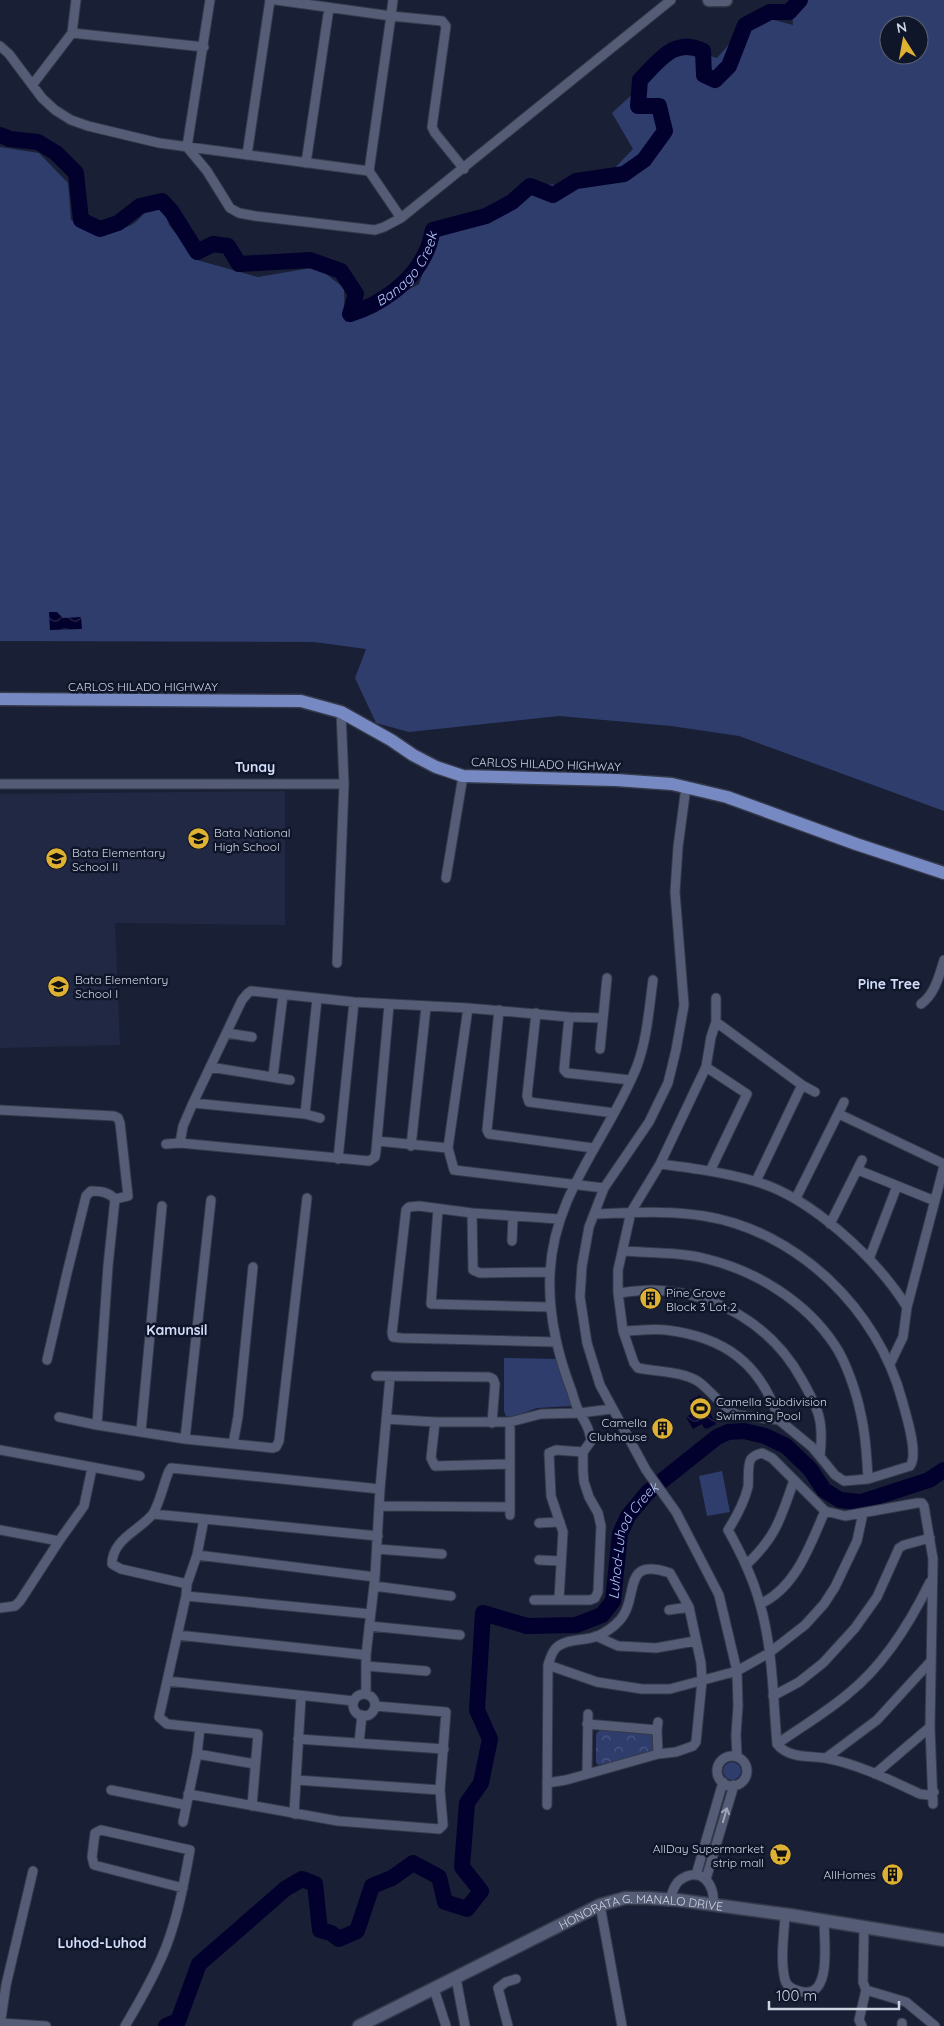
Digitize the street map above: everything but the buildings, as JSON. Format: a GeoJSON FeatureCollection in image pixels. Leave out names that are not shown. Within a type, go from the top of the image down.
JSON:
{"type":"FeatureCollection","features":[{"type":"Feature","properties":{"kind":"main road","name":"CARLOS HILADO HIGHWAY"},"geometry":{"type":"LineString","coordinates":[[0,699],[301,701],[341,712],[413,755],[436,767],[463,776],[616,780],[672,784],[727,797],[856,844],[944,873]]}},
{"type":"Feature","properties":{"kind":"street"},"geometry":{"type":"LineString","coordinates":[[33,84],[72,32],[76,0]]}},
{"type":"Feature","properties":{"kind":"street"},"geometry":{"type":"LineString","coordinates":[[210,0],[188,147],[207,171],[230,208],[239,213],[362,230],[380,229],[401,218],[671,0]]}},
{"type":"Feature","properties":{"kind":"street"},"geometry":{"type":"LineString","coordinates":[[247,155],[270,0]]}},
{"type":"Feature","properties":{"kind":"street"},"geometry":{"type":"LineString","coordinates":[[276,0],[390,16],[442,21],[445,23],[440,81],[432,127],[464,169]]}},
{"type":"Feature","properties":{"kind":"street"},"geometry":{"type":"LineString","coordinates":[[393,0],[369,171],[401,218]]}},
{"type":"Feature","properties":{"kind":"street"},"geometry":{"type":"LineString","coordinates":[[710,0],[726,0]]}},
{"type":"Feature","properties":{"kind":"street"},"geometry":{"type":"LineString","coordinates":[[306,163],[329,8]]}},
{"type":"Feature","properties":{"kind":"street"},"geometry":{"type":"LineString","coordinates":[[72,32],[204,47]]}},
{"type":"Feature","properties":{"kind":"street"},"geometry":{"type":"LineString","coordinates":[[0,46],[33,84],[42,98],[55,110],[71,120],[108,132],[188,147],[369,171]]}},
{"type":"Feature","properties":{"kind":"street"},"geometry":{"type":"LineString","coordinates":[[337,963],[344,784],[341,712]]}},
{"type":"Feature","properties":{"kind":"street"},"geometry":{"type":"LineString","coordinates":[[446,878],[463,776]]}},
{"type":"Feature","properties":{"kind":"street"},"geometry":{"type":"LineString","coordinates":[[0,784],[344,784]]}},
{"type":"Feature","properties":{"kind":"street"},"geometry":{"type":"LineString","coordinates":[[686,787],[678,846],[675,892],[684,1005],[676,1050],[668,1083],[649,1122],[604,1188],[589,1227],[582,1266],[582,1312],[592,1362],[612,1409],[652,1479],[676,1512],[719,1595],[737,1671],[737,1756]]}},
{"type":"Feature","properties":{"kind":"street"},"geometry":{"type":"LineString","coordinates":[[921,1004],[933,992],[943,966]]}},
{"type":"Feature","properties":{"kind":"street"},"geometry":{"type":"LineString","coordinates":[[600,1049],[607,978]]}},
{"type":"Feature","properties":{"kind":"street"},"geometry":{"type":"LineString","coordinates":[[534,1600],[590,1600],[595,1598],[598,1592],[601,1526],[598,1512],[589,1497],[584,1482],[583,1452],[590,1441],[588,1424],[580,1413],[555,1342],[549,1307],[550,1272],[559,1219],[575,1183],[614,1113],[636,1067],[646,1036],[653,980]]}},
{"type":"Feature","properties":{"kind":"street"},"geometry":{"type":"LineString","coordinates":[[180,1143],[183,1126],[193,1103],[242,1000],[248,993],[257,991],[317,999],[389,1005],[468,1008],[568,1017],[603,1018]]}},
{"type":"Feature","properties":{"kind":"street"},"geometry":{"type":"LineString","coordinates":[[273,1076],[283,995]]}},
{"type":"Feature","properties":{"kind":"street"},"geometry":{"type":"LineString","coordinates":[[716,998],[716,1022],[711,1037],[706,1067],[660,1164],[631,1212],[618,1270],[618,1293],[623,1331],[634,1363],[638,1368],[696,1380],[737,1415],[779,1420]]}},
{"type":"Feature","properties":{"kind":"street"},"geometry":{"type":"LineString","coordinates":[[306,1114],[317,999]]}},
{"type":"Feature","properties":{"kind":"street"},"geometry":{"type":"LineString","coordinates":[[338,1159],[354,1002]]}},
{"type":"Feature","properties":{"kind":"street"},"geometry":{"type":"LineString","coordinates":[[166,1144],[180,1143],[369,1161],[375,1156],[377,1141],[389,1005]]}},
{"type":"Feature","properties":{"kind":"street"},"geometry":{"type":"LineString","coordinates":[[411,1146],[426,1007]]}},
{"type":"Feature","properties":{"kind":"street"},"geometry":{"type":"LineString","coordinates":[[468,1008],[448,1148],[454,1171],[575,1183],[604,1188]]}},
{"type":"Feature","properties":{"kind":"street"},"geometry":{"type":"LineString","coordinates":[[499,1010],[489,1134],[593,1148]]}},
{"type":"Feature","properties":{"kind":"street"},"geometry":{"type":"LineString","coordinates":[[536,1014],[527,1096],[529,1102],[614,1113]]}},
{"type":"Feature","properties":{"kind":"street"},"geometry":{"type":"LineString","coordinates":[[568,1017],[564,1070],[567,1073],[630,1080]]}},
{"type":"Feature","properties":{"kind":"street"},"geometry":{"type":"LineString","coordinates":[[716,1022],[802,1085],[815,1092]]}},
{"type":"Feature","properties":{"kind":"street"},"geometry":{"type":"LineString","coordinates":[[227,1033],[252,1038]]}},
{"type":"Feature","properties":{"kind":"street"},"geometry":{"type":"LineString","coordinates":[[210,1067],[290,1080]]}},
{"type":"Feature","properties":{"kind":"street"},"geometry":{"type":"LineString","coordinates":[[706,1067],[747,1094],[710,1171]]}},
{"type":"Feature","properties":{"kind":"street"},"geometry":{"type":"LineString","coordinates":[[756,1181],[802,1085]]}},
{"type":"Feature","properties":{"kind":"street"},"geometry":{"type":"LineString","coordinates":[[796,1198],[844,1102]]}},
{"type":"Feature","properties":{"kind":"street"},"geometry":{"type":"LineString","coordinates":[[193,1103],[306,1114],[320,1118]]}},
{"type":"Feature","properties":{"kind":"street"},"geometry":{"type":"LineString","coordinates":[[0,1110],[114,1116],[118,1118],[128,1196],[115,1199]]}},
{"type":"Feature","properties":{"kind":"street"},"geometry":{"type":"LineString","coordinates":[[839,1114],[944,1165],[908,1307],[903,1337],[890,1364]]}},
{"type":"Feature","properties":{"kind":"street"},"geometry":{"type":"LineString","coordinates":[[377,1141],[411,1146],[448,1148]]}},
{"type":"Feature","properties":{"kind":"street"},"geometry":{"type":"LineString","coordinates":[[830,1224],[862,1160]]}},
{"type":"Feature","properties":{"kind":"street"},"geometry":{"type":"LineString","coordinates":[[660,1164],[710,1171],[756,1181],[796,1198],[830,1224],[869,1259],[896,1289],[908,1307]]}},
{"type":"Feature","properties":{"kind":"street"},"geometry":{"type":"LineString","coordinates":[[858,1170],[934,1200]]}},
{"type":"Feature","properties":{"kind":"street"},"geometry":{"type":"LineString","coordinates":[[869,1259],[897,1186]]}},
{"type":"Feature","properties":{"kind":"street"},"geometry":{"type":"LineString","coordinates":[[47,1360],[66,1273],[86,1196],[91,1191],[98,1191],[111,1195],[115,1199]]}},
{"type":"Feature","properties":{"kind":"street"},"geometry":{"type":"LineString","coordinates":[[59,1417],[185,1439],[273,1448],[278,1444],[307,1198]]}},
{"type":"Feature","properties":{"kind":"street"},"geometry":{"type":"LineString","coordinates":[[98,1425],[108,1266],[115,1199]]}},
{"type":"Feature","properties":{"kind":"street"},"geometry":{"type":"LineString","coordinates":[[185,1439],[211,1200]]}},
{"type":"Feature","properties":{"kind":"street"},"geometry":{"type":"LineString","coordinates":[[141,1431],[162,1206]]}},
{"type":"Feature","properties":{"kind":"street"},"geometry":{"type":"LineString","coordinates":[[555,1342],[394,1337],[392,1333],[406,1210],[409,1207],[416,1206],[472,1213],[559,1219]]}},
{"type":"Feature","properties":{"kind":"street"},"geometry":{"type":"LineString","coordinates":[[438,1209],[431,1304],[549,1307]]}},
{"type":"Feature","properties":{"kind":"street"},"geometry":{"type":"LineString","coordinates":[[594,1214],[631,1212],[686,1214],[727,1221],[766,1236],[810,1263],[855,1307],[884,1350],[908,1419],[913,1462],[905,1469],[868,1479],[844,1481],[835,1475],[812,1447],[779,1420],[768,1391],[756,1373],[738,1356],[720,1345],[694,1335],[665,1330],[623,1331]]}},
{"type":"Feature","properties":{"kind":"street"},"geometry":{"type":"LineString","coordinates":[[472,1213],[473,1270],[480,1273],[550,1272]]}},
{"type":"Feature","properties":{"kind":"street"},"geometry":{"type":"LineString","coordinates":[[512,1241],[513,1216]]}},
{"type":"Feature","properties":{"kind":"street"},"geometry":{"type":"LineString","coordinates":[[623,1251],[678,1253],[706,1258],[738,1268],[795,1301],[834,1344],[847,1373],[861,1412],[868,1479]]}},
{"type":"Feature","properties":{"kind":"street"},"geometry":{"type":"LineString","coordinates":[[233,1444],[238,1417],[253,1267]]}},
{"type":"Feature","properties":{"kind":"street"},"geometry":{"type":"LineString","coordinates":[[618,1293],[652,1290],[689,1295],[725,1306],[755,1324],[791,1360],[812,1398],[821,1418],[820,1456]]}},
{"type":"Feature","properties":{"kind":"street"},"geometry":{"type":"LineString","coordinates":[[376,1376],[489,1377],[493,1379],[495,1384],[492,1423]]}},
{"type":"Feature","properties":{"kind":"street"},"geometry":{"type":"LineString","coordinates":[[366,1694],[366,1655],[375,1581],[380,1489],[390,1377]]}},
{"type":"Feature","properties":{"kind":"street"},"geometry":{"type":"LineString","coordinates":[[386,1419],[492,1423],[510,1422],[540,1414],[580,1413],[612,1409]]}},
{"type":"Feature","properties":{"kind":"street"},"geometry":{"type":"LineString","coordinates":[[436,1422],[431,1458],[435,1466],[510,1464]]}},
{"type":"Feature","properties":{"kind":"street"},"geometry":{"type":"LineString","coordinates":[[380,1506],[509,1511],[510,1422]]}},
{"type":"Feature","properties":{"kind":"street"},"geometry":{"type":"LineString","coordinates":[[0,1450],[140,1476]]}},
{"type":"Feature","properties":{"kind":"street"},"geometry":{"type":"LineString","coordinates":[[559,1599],[563,1532],[551,1496],[550,1453],[556,1450],[583,1452]]}},
{"type":"Feature","properties":{"kind":"street"},"geometry":{"type":"LineString","coordinates":[[933,1804],[934,1792],[930,1727],[933,1559],[922,1503],[845,1516],[825,1512],[779,1463],[762,1453],[752,1457],[748,1486],[743,1502],[738,1515],[728,1530],[746,1565],[760,1604],[769,1653],[777,1744],[782,1750],[793,1754],[826,1758],[875,1774],[920,1794],[928,1795],[934,1792]]}},
{"type":"Feature","properties":{"kind":"street"},"geometry":{"type":"LineString","coordinates":[[0,1608],[10,1608],[20,1601],[58,1541],[84,1506],[92,1468]]}},
{"type":"Feature","properties":{"kind":"street"},"geometry":{"type":"LineString","coordinates":[[187,1584],[121,1569],[112,1564],[112,1555],[118,1545],[153,1514],[171,1468],[380,1489]]}},
{"type":"Feature","properties":{"kind":"street"},"geometry":{"type":"LineString","coordinates":[[746,1565],[763,1549],[771,1538],[782,1515],[794,1480]]}},
{"type":"Feature","properties":{"kind":"street"},"geometry":{"type":"LineString","coordinates":[[760,1604],[773,1598],[800,1566],[825,1512]]}},
{"type":"Feature","properties":{"kind":"street"},"geometry":{"type":"LineString","coordinates":[[548,1665],[597,1682],[642,1689],[670,1689],[737,1671],[769,1653],[805,1625],[824,1604],[857,1541],[863,1513]]}},
{"type":"Feature","properties":{"kind":"street"},"geometry":{"type":"LineString","coordinates":[[153,1514],[378,1536]]}},
{"type":"Feature","properties":{"kind":"street"},"geometry":{"type":"LineString","coordinates":[[204,1519],[197,1555],[187,1584],[159,1717],[167,1724],[258,1734],[252,1806]]}},
{"type":"Feature","properties":{"kind":"street"},"geometry":{"type":"LineString","coordinates":[[539,1523],[560,1522]]}},
{"type":"Feature","properties":{"kind":"street"},"geometry":{"type":"LineString","coordinates":[[0,1530],[58,1541]]}},
{"type":"Feature","properties":{"kind":"street"},"geometry":{"type":"LineString","coordinates":[[773,1696],[799,1682],[823,1663],[855,1628],[877,1597],[899,1548],[930,1538]]}},
{"type":"Feature","properties":{"kind":"street"},"geometry":{"type":"LineString","coordinates":[[377,1549],[442,1554]]}},
{"type":"Feature","properties":{"kind":"street"},"geometry":{"type":"LineString","coordinates":[[197,1555],[375,1581],[451,1596]]}},
{"type":"Feature","properties":{"kind":"street"},"geometry":{"type":"LineString","coordinates":[[539,1560],[560,1561]]}},
{"type":"Feature","properties":{"kind":"street"},"geometry":{"type":"LineString","coordinates":[[547,1783],[566,1780],[658,1754],[676,1752],[694,1746],[702,1681],[701,1663],[689,1606],[670,1573],[644,1569],[636,1574],[633,1580],[630,1604],[619,1622],[596,1636],[573,1640],[556,1648],[548,1665],[547,1783],[547,1805]]}},
{"type":"Feature","properties":{"kind":"street"},"geometry":{"type":"LineString","coordinates":[[777,1744],[835,1704],[870,1674],[891,1649],[914,1615],[932,1579]]}},
{"type":"Feature","properties":{"kind":"street"},"geometry":{"type":"LineString","coordinates":[[186,1596],[370,1614]]}},
{"type":"Feature","properties":{"kind":"street"},"geometry":{"type":"LineString","coordinates":[[670,1610],[689,1606]]}},
{"type":"Feature","properties":{"kind":"street"},"geometry":{"type":"LineString","coordinates":[[370,1626],[460,1635]]}},
{"type":"Feature","properties":{"kind":"street"},"geometry":{"type":"LineString","coordinates":[[177,1635],[366,1655]]}},
{"type":"Feature","properties":{"kind":"street"},"geometry":{"type":"LineString","coordinates":[[596,1636],[618,1646],[656,1648],[696,1641]]}},
{"type":"Feature","properties":{"kind":"street"},"geometry":{"type":"LineString","coordinates":[[826,1758],[878,1720],[931,1661]]}},
{"type":"Feature","properties":{"kind":"street"},"geometry":{"type":"LineString","coordinates":[[366,1666],[426,1671]]}},
{"type":"Feature","properties":{"kind":"street"},"geometry":{"type":"LineString","coordinates":[[167,1681],[300,1697],[354,1701]]}},
{"type":"Feature","properties":{"kind":"street"},"geometry":{"type":"LineString","coordinates":[[366,1694],[371,1696],[375,1706],[370,1713],[362,1715],[354,1710],[354,1701],[358,1696],[366,1694]]}},
{"type":"Feature","properties":{"kind":"street"},"geometry":{"type":"LineString","coordinates":[[294,1814],[300,1697]]}},
{"type":"Feature","properties":{"kind":"street"},"geometry":{"type":"LineString","coordinates":[[188,1794],[338,1821],[439,1829],[443,1825],[440,1790],[446,1712],[375,1706]]}},
{"type":"Feature","properties":{"kind":"street"},"geometry":{"type":"LineString","coordinates":[[587,1773],[588,1714]]}},
{"type":"Feature","properties":{"kind":"street"},"geometry":{"type":"LineString","coordinates":[[359,1743],[362,1715]]}},
{"type":"Feature","properties":{"kind":"street"},"geometry":{"type":"LineString","coordinates":[[588,1724],[657,1726],[658,1754]]}},
{"type":"Feature","properties":{"kind":"street"},"geometry":{"type":"LineString","coordinates":[[875,1774],[930,1727]]}},
{"type":"Feature","properties":{"kind":"street"},"geometry":{"type":"LineString","coordinates":[[183,1822],[197,1754],[200,1728]]}},
{"type":"Feature","properties":{"kind":"street"},"geometry":{"type":"LineString","coordinates":[[298,1739],[444,1749]]}},
{"type":"Feature","properties":{"kind":"street"},"geometry":{"type":"LineString","coordinates":[[197,1754],[255,1764]]}},
{"type":"Feature","properties":{"kind":"street"},"geometry":{"type":"LineString","coordinates":[[728,1756],[737,1756],[745,1762],[747,1772],[743,1781],[734,1785],[723,1782],[718,1774],[718,1766],[728,1756]]}},
{"type":"Feature","properties":{"kind":"street"},"geometry":{"type":"LineString","coordinates":[[296,1780],[440,1790]]}},
{"type":"Feature","properties":{"kind":"street"},"geometry":{"type":"LineString","coordinates":[[696,1875],[723,1782]]}},
{"type":"Feature","properties":{"kind":"street"},"geometry":{"type":"LineString","coordinates":[[706,1879],[734,1785]]}},
{"type":"Feature","properties":{"kind":"street"},"geometry":{"type":"LineString","coordinates":[[111,1790],[186,1805]]}},
{"type":"Feature","properties":{"kind":"street"},"geometry":{"type":"LineString","coordinates":[[125,2026],[145,1991],[165,1948],[183,1888],[190,1850],[101,1830],[95,1833],[92,1857],[94,1865],[183,1888]]}},
{"type":"Feature","properties":{"kind":"street"},"geometry":{"type":"LineString","coordinates":[[33,1871],[6,1985],[0,2024],[46,2026]]}},
{"type":"Feature","properties":{"kind":"street"},"geometry":{"type":"LineString","coordinates":[[670,1901],[674,1888],[680,1880],[696,1875],[706,1879],[712,1890],[713,1905]]}},
{"type":"Feature","properties":{"kind":"street","name":"HONORATA G. MANALO DRIVE"},"geometry":{"type":"LineString","coordinates":[[359,2026],[600,1905],[625,1898],[647,1898],[713,1905],[944,1940]]}},
{"type":"Feature","properties":{"kind":"street"},"geometry":{"type":"LineString","coordinates":[[600,1905],[622,2026]]}},
{"type":"Feature","properties":{"kind":"street"},"geometry":{"type":"LineString","coordinates":[[785,1915],[782,1961],[786,1982],[790,1987],[806,1993],[815,1991],[820,1986],[824,1975],[824,1921]]}},
{"type":"Feature","properties":{"kind":"street"},"geometry":{"type":"LineString","coordinates":[[862,2026],[859,2020],[866,1990],[863,1982],[864,1928]]}},
{"type":"Feature","properties":{"kind":"street"},"geometry":{"type":"LineString","coordinates":[[456,1978],[465,2026]]}},
{"type":"Feature","properties":{"kind":"street"},"geometry":{"type":"LineString","coordinates":[[508,2026],[498,1988],[516,1979]]}},
{"type":"Feature","properties":{"kind":"street"},"geometry":{"type":"LineString","coordinates":[[434,1988],[446,2026]]}},
{"type":"Feature","properties":{"kind":"street"},"geometry":{"type":"LineString","coordinates":[[866,1990],[906,2002],[935,2026]]}},
{"type":"Feature","properties":{"kind":"shaded area"},"geometry":{"type":"Polygon","coordinates":[[[285,791],[285,925],[115,923],[120,1045],[0,1048],[0,794],[285,791]]]}},
{"type":"Feature","properties":{"kind":"green space"},"geometry":{"type":"Polygon","coordinates":[[[791,0],[944,0],[944,811],[739,736],[671,726],[559,716],[409,732],[376,723],[355,678],[366,649],[314,642],[0,641],[0,147],[39,153],[68,183],[71,220],[100,237],[133,224],[148,210],[163,207],[169,225],[197,260],[258,277],[317,267],[344,288],[345,322],[379,310],[400,294],[419,284],[437,232],[494,219],[522,185],[599,184],[633,149],[612,113],[682,48],[717,58],[737,35],[767,18],[793,25],[791,0]]]}},
{"type":"Feature","properties":{"kind":"green space"},"geometry":{"type":"Polygon","coordinates":[[[504,1358],[559,1359],[572,1400],[571,1406],[537,1408],[510,1418],[506,1416],[504,1411],[504,1358]]]}},
{"type":"Feature","properties":{"kind":"green space"},"geometry":{"type":"Polygon","coordinates":[[[722,1471],[730,1512],[707,1516],[699,1476],[722,1471]]]}},
{"type":"Feature","properties":{"kind":"green space"},"geometry":{"type":"Polygon","coordinates":[[[601,1729],[654,1735],[653,1753],[598,1765],[596,1762],[596,1734],[601,1729]]]}},
{"type":"Feature","properties":{"kind":"green space"},"geometry":{"type":"Polygon","coordinates":[[[732,1762],[740,1767],[741,1771],[736,1779],[732,1780],[724,1775],[723,1771],[728,1763],[732,1762]]]}},
{"type":"Feature","properties":{"kind":"water"},"geometry":{"type":"Polygon","coordinates":[[[49,612],[57,612],[63,618],[81,617],[82,629],[50,630],[49,612]]]}},
{"type":"Feature","properties":{"kind":"water","name":"Camella Subdivision Swimming Pool"},"geometry":{"type":"Polygon","coordinates":[[[700,1395],[716,1424],[705,1430],[702,1424],[693,1429],[686,1417],[691,1414],[694,1419],[698,1416],[689,1401],[700,1395]]]}},
{"type":"Feature","properties":{"kind":"waterway","name":"Banago Creek"},"geometry":{"type":"LineString","coordinates":[[0,135],[10,139],[38,142],[56,153],[76,173],[81,220],[100,229],[118,223],[140,206],[162,201],[172,212],[197,252],[213,244],[228,246],[239,264],[310,260],[341,271],[356,294],[350,314],[373,305],[384,298],[413,273],[428,247],[433,230],[486,216],[512,202],[530,186],[553,195],[576,181],[624,174],[644,160],[665,131],[659,106],[638,106],[640,80],[654,65],[675,49],[693,47],[703,51],[704,75],[715,80],[729,66],[745,25],[770,12],[789,12],[800,0]]}},
{"type":"Feature","properties":{"kind":"waterway","name":"Luhod-Luhod Creek"},"geometry":{"type":"LineString","coordinates":[[166,2026],[178,2021],[199,1964],[285,1889],[302,1879],[315,1884],[320,1930],[331,1933],[339,1939],[357,1931],[372,1886],[392,1878],[413,1863],[439,1877],[445,1902],[467,1909],[481,1891],[462,1867],[467,1803],[481,1783],[490,1739],[477,1710],[483,1613],[527,1626],[576,1625],[602,1615],[613,1601],[620,1534],[628,1516],[648,1492],[717,1437],[728,1432],[744,1431],[765,1436],[786,1446],[810,1469],[824,1490],[840,1500],[861,1502],[929,1480],[944,1470]]}},
{"type":"Feature","properties":{"kind":"place","name":"Bata National High School"},"geometry":{"type":"Point","coordinates":[198,839]}},
{"type":"Feature","properties":{"kind":"place","name":"Bata Elementary School II"},"geometry":{"type":"Point","coordinates":[56,859]}},
{"type":"Feature","properties":{"kind":"place","name":"Bata Elementary School I"},"geometry":{"type":"Point","coordinates":[59,986]}},
{"type":"Feature","properties":{"kind":"place","name":"Pine Grove Block 3 Lot 2"},"geometry":{"type":"Point","coordinates":[650,1299]}},
{"type":"Feature","properties":{"kind":"place","name":"Camella Subdivision Swimming Pool"},"geometry":{"type":"Point","coordinates":[700,1408]}},
{"type":"Feature","properties":{"kind":"place","name":"Camella Clubhouse"},"geometry":{"type":"Point","coordinates":[663,1429]}},
{"type":"Feature","properties":{"kind":"place","name":"AllDay Supermarket strip mall"},"geometry":{"type":"Point","coordinates":[780,1855]}},
{"type":"Feature","properties":{"kind":"place","name":"AllHomes"},"geometry":{"type":"Point","coordinates":[892,1874]}},
{"type":"Feature","properties":{"kind":"district","name":"Tunay"},"geometry":{"type":"Point","coordinates":[255,767]}},
{"type":"Feature","properties":{"kind":"district","name":"Pine Tree"},"geometry":{"type":"Point","coordinates":[889,984]}},
{"type":"Feature","properties":{"kind":"district","name":"Kamunsil"},"geometry":{"type":"Point","coordinates":[177,1330]}},
{"type":"Feature","properties":{"kind":"district","name":"Luhod-Luhod"},"geometry":{"type":"Point","coordinates":[102,1943]}}]}
